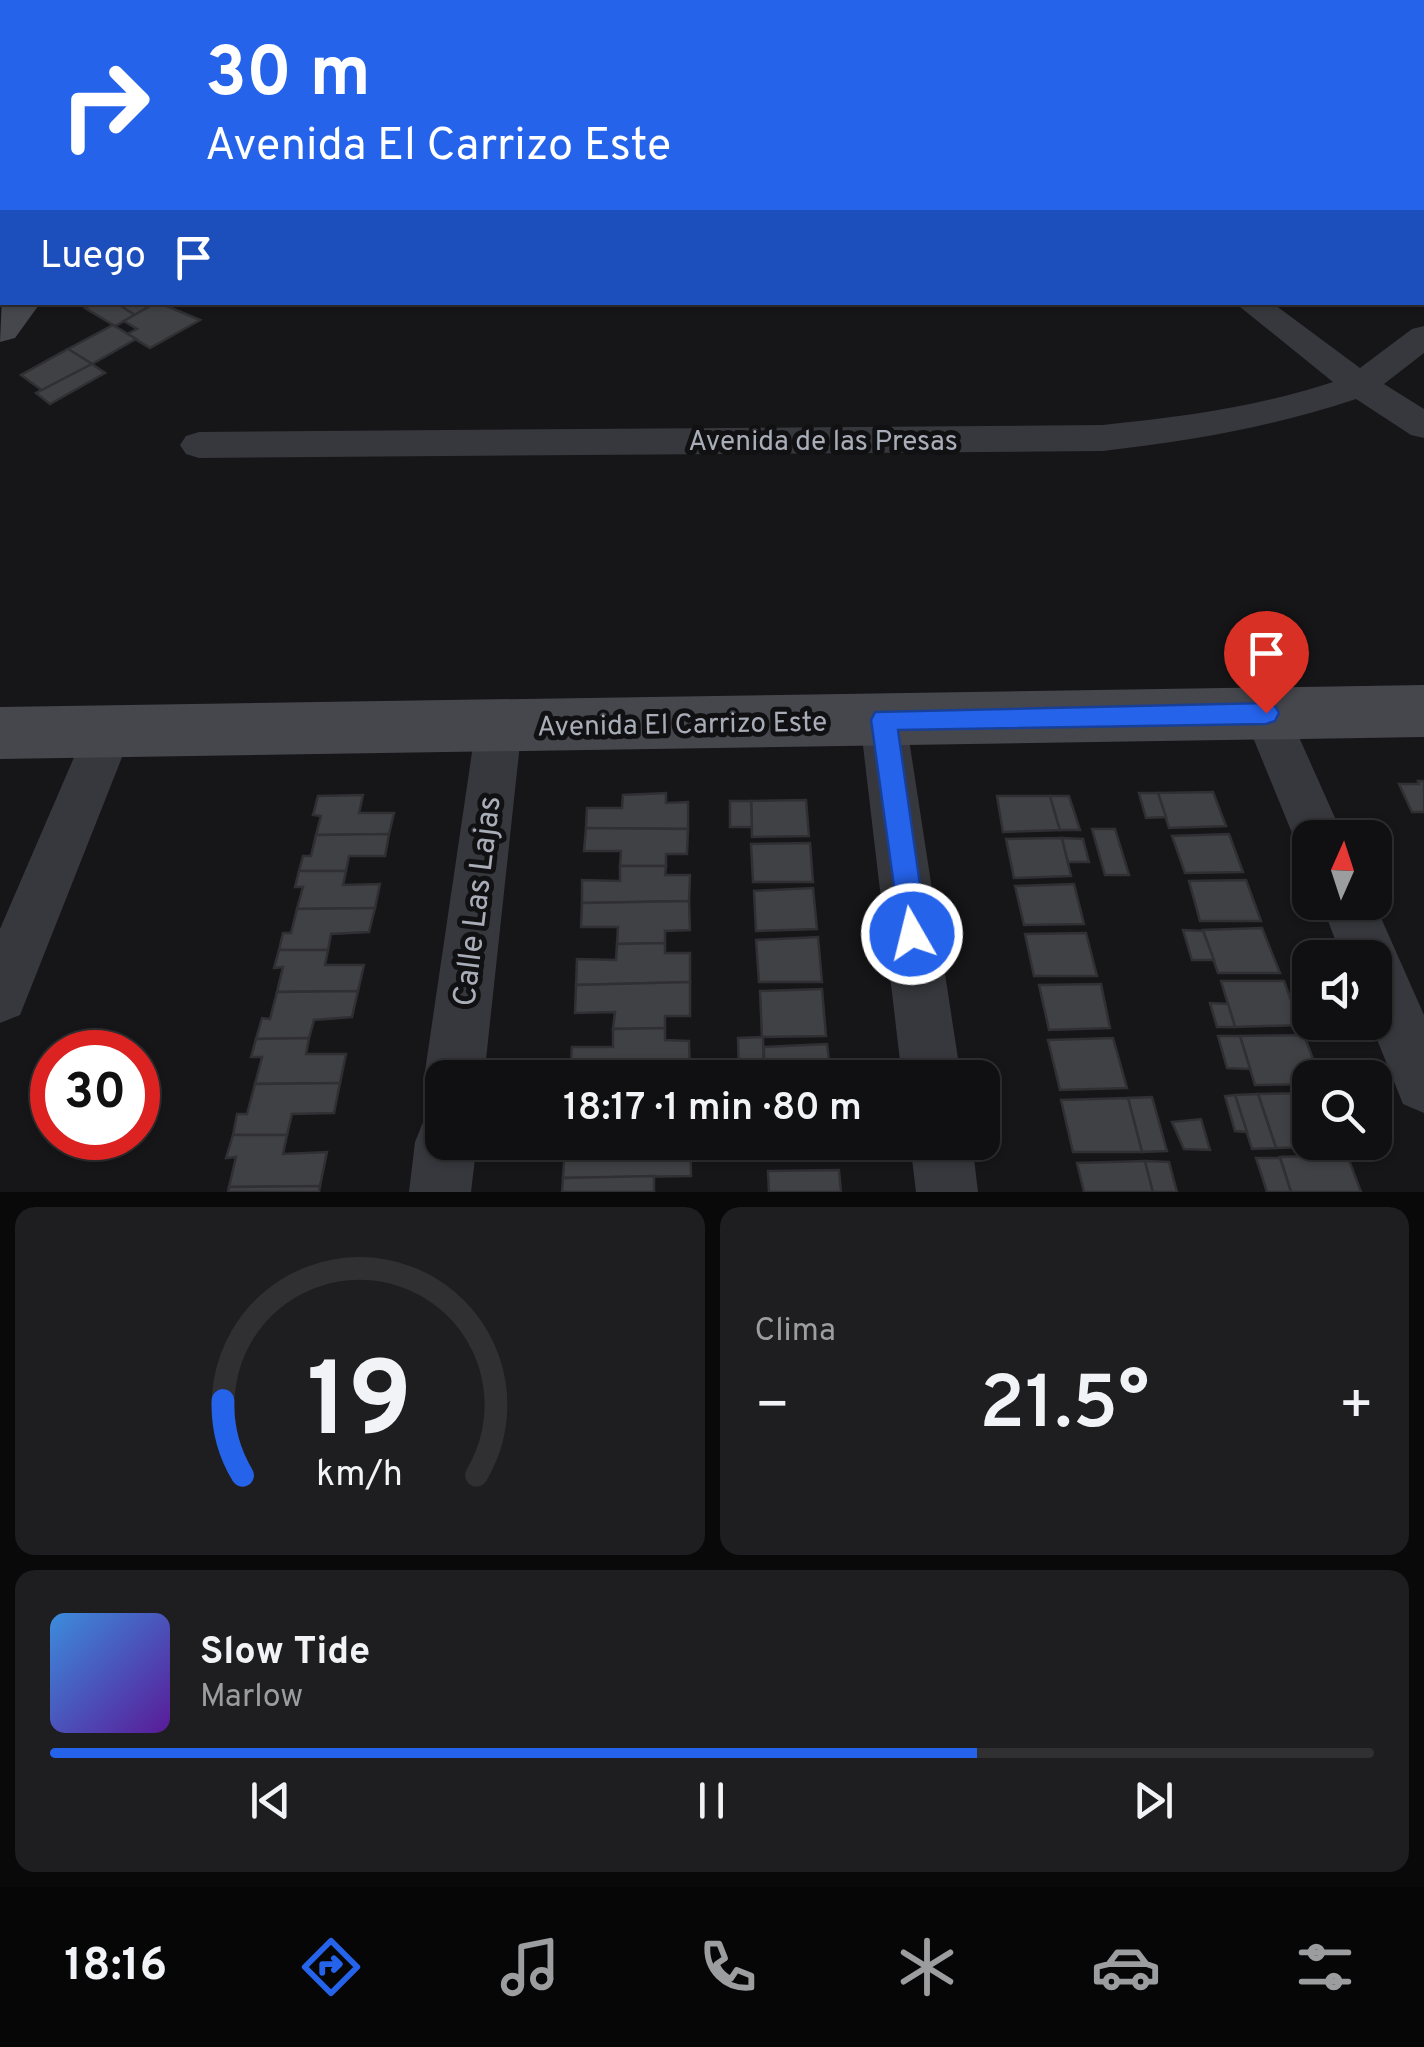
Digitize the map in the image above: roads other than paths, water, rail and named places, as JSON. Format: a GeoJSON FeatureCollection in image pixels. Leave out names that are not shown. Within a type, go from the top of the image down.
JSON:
{"type":"FeatureCollection","features":[{"type":"Feature","properties":{"kind":"street"},"geometry":{"type":"LineString","coordinates":[[0,329],[18,305]]}},
{"type":"Feature","properties":{"kind":"street"},"geometry":{"type":"LineString","coordinates":[[1254,305],[1360,385],[1424,426]]}},
{"type":"Feature","properties":{"kind":"street","name":"Avenida de las Presas"},"geometry":{"type":"LineString","coordinates":[[199,445],[1103,438],[1203,427],[1278,412],[1360,385],[1424,336]]}},
{"type":"Feature","properties":{"kind":"street","name":"Avenida El Carrizo Este"},"geometry":{"type":"LineString","coordinates":[[0,734],[1424,711]]}},
{"type":"Feature","properties":{"kind":"street"},"geometry":{"type":"LineString","coordinates":[[1266,713],[1311,820]]}},
{"type":"Feature","properties":{"kind":"street"},"geometry":{"type":"LineString","coordinates":[[884,720],[930,1060]]}},
{"type":"Feature","properties":{"kind":"street","name":"Calle Las Lajas"},"geometry":{"type":"LineString","coordinates":[[456,1060],[498,725]]}},
{"type":"Feature","properties":{"kind":"street"},"geometry":{"type":"LineString","coordinates":[[0,995],[108,732]]}},
{"type":"Feature","properties":{"kind":"street"},"geometry":{"type":"LineString","coordinates":[[1392,1008],[1424,1083]]}},
{"type":"Feature","properties":{"kind":"street"},"geometry":{"type":"LineString","coordinates":[[440,1192],[444,1160]]}},
{"type":"Feature","properties":{"kind":"street"},"geometry":{"type":"LineString","coordinates":[[943,1160],[947,1192]]}}]}
